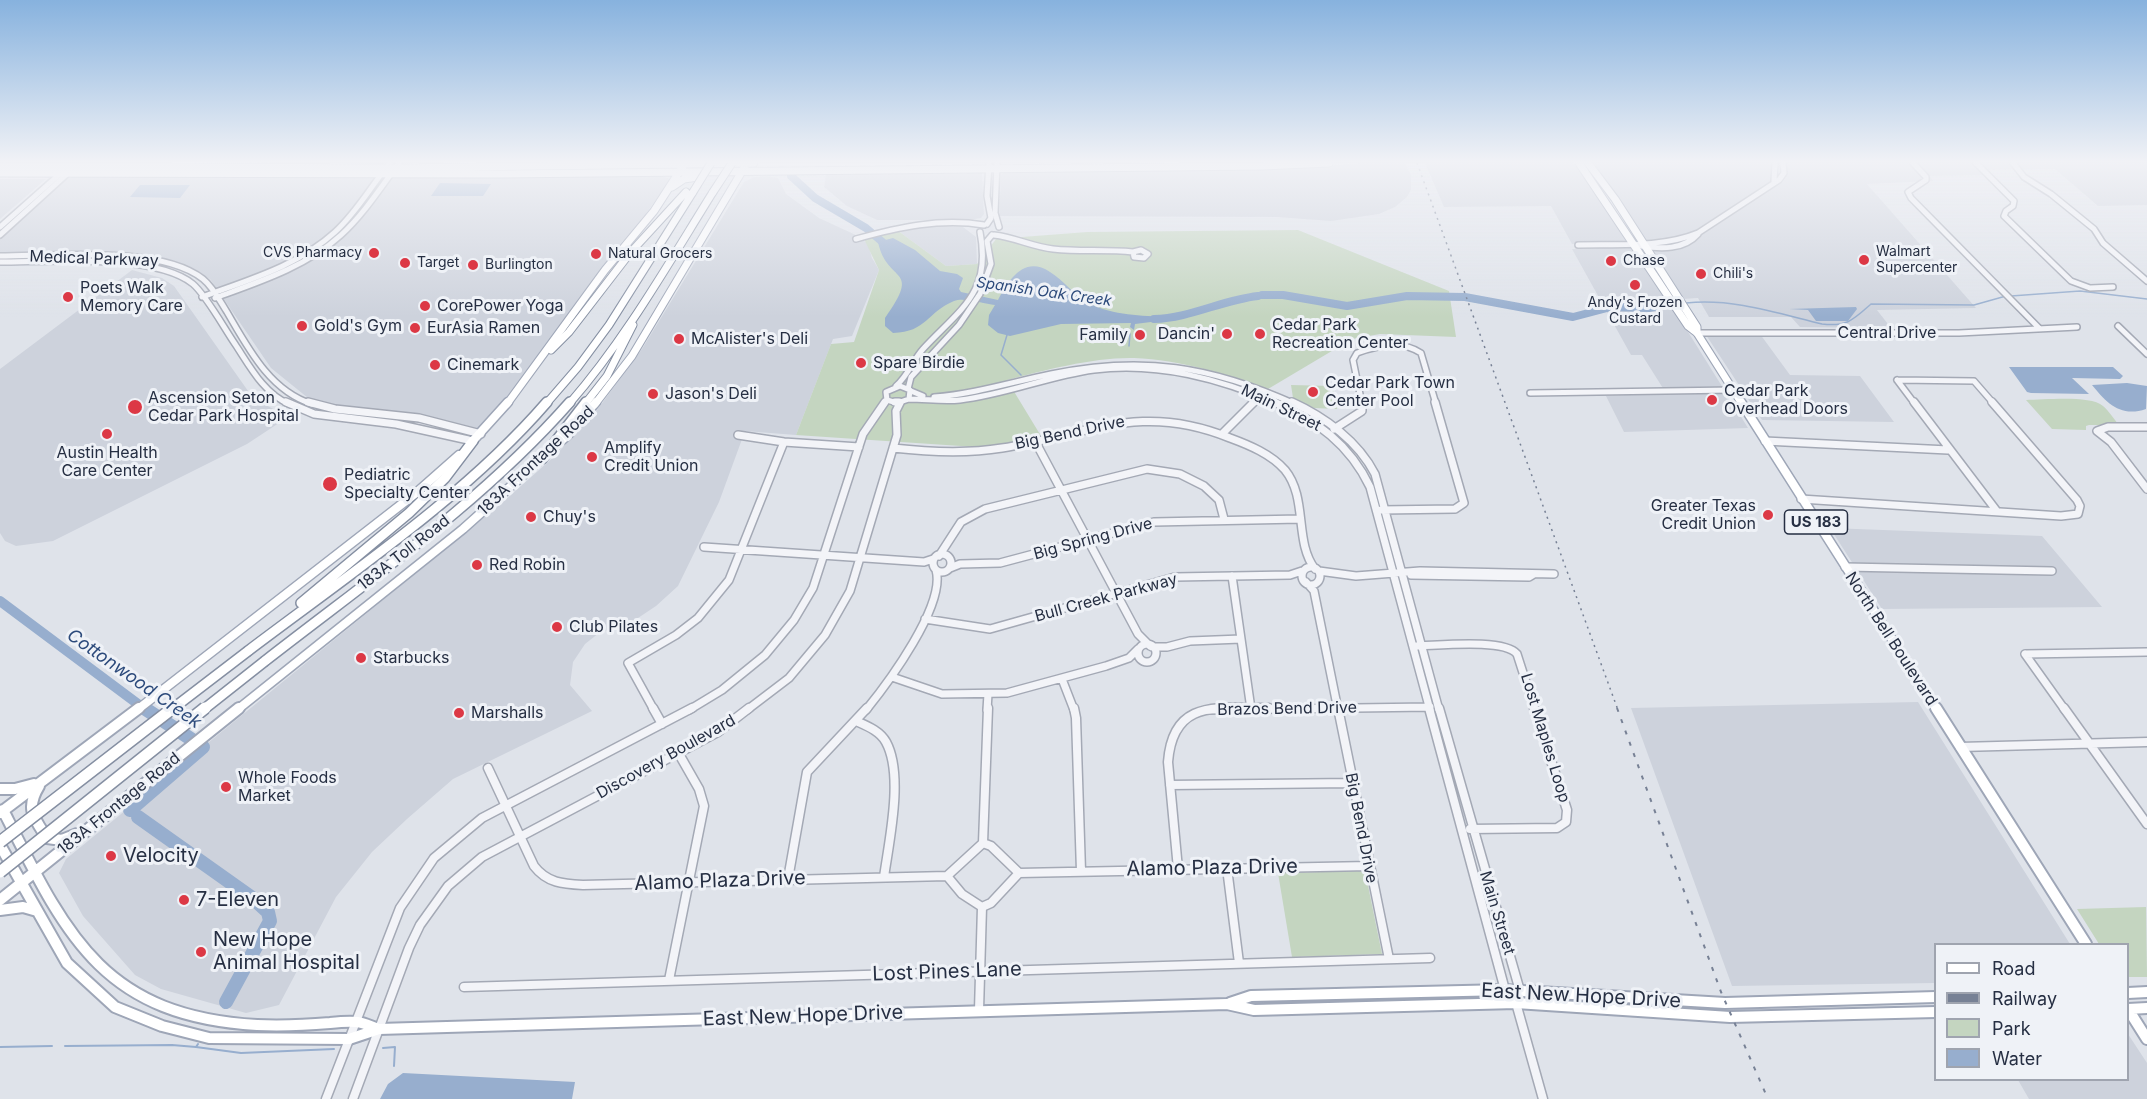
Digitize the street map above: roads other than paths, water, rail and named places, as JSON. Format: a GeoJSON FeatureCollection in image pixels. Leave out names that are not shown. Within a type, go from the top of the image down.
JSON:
{"type":"FeatureCollection","features":[{"type":"Feature","properties":{"kind":"highway"},"geometry":{"type":"LineString","coordinates":[[551,350],[569,332],[630,253],[667,214]]}},
{"type":"Feature","properties":{"kind":"highway","name":"183A Toll Road"},"geometry":{"type":"LineString","coordinates":[[0,843],[483,466],[530,422],[579,367],[675,214]]}},
{"type":"Feature","properties":{"kind":"highway","name":"183A Toll Road"},"geometry":{"type":"LineString","coordinates":[[0,872],[480,493],[511,465],[564,411],[590,380],[647,298],[699,214]]}},
{"type":"Feature","properties":{"kind":"highway"},"geometry":{"type":"LineString","coordinates":[[542,459],[607,376],[647,298]]}},
{"type":"Feature","properties":{"kind":"highway"},"geometry":{"type":"LineString","coordinates":[[248,651],[319,587],[409,513],[445,478],[473,441]]}},
{"type":"Feature","properties":{"kind":"main road"},"geometry":{"type":"LineString","coordinates":[[1,809],[170,685],[416,493],[481,434],[512,400],[551,350],[616,255],[651,214]]}},
{"type":"Feature","properties":{"kind":"main road","name":"183A Frontage Road"},"geometry":{"type":"LineString","coordinates":[[0,900],[463,529],[542,459],[586,416],[632,356],[719,214]]}},
{"type":"Feature","properties":{"kind":"main road","name":"North Bell Boulevard"},"geometry":{"type":"LineString","coordinates":[[1613,214],[1688,326],[1697,333],[2085,943]]}},
{"type":"Feature","properties":{"kind":"main road","name":"North Bell Boulevard"},"geometry":{"type":"LineString","coordinates":[[1623,214],[1697,327],[1697,333]]}},
{"type":"Feature","properties":{"kind":"main road"},"geometry":{"type":"LineString","coordinates":[[0,789],[15,789],[43,780]]}},
{"type":"Feature","properties":{"kind":"main road"},"geometry":{"type":"LineString","coordinates":[[43,780],[32,797],[30,811],[47,838],[62,840],[89,828]]}},
{"type":"Feature","properties":{"kind":"main road","name":"East New Hope Drive"},"geometry":{"type":"LineString","coordinates":[[1,809],[34,873],[67,929],[101,970],[130,992],[158,1006],[187,1016],[223,1023],[259,1025],[356,1022],[379,1029]]}},
{"type":"Feature","properties":{"kind":"main road","name":"East New Hope Drive"},"geometry":{"type":"LineString","coordinates":[[0,843],[67,963],[90,986],[115,1006],[162,1026],[209,1038],[349,1039],[379,1029],[1227,1004],[1254,1010],[1516,1003],[1730,1017],[1934,1012]]}},
{"type":"Feature","properties":{"kind":"main road"},"geometry":{"type":"LineString","coordinates":[[0,910],[23,907],[37,911]]}},
{"type":"Feature","properties":{"kind":"main road","name":"East New Hope Drive"},"geometry":{"type":"LineString","coordinates":[[1227,1004],[1251,996],[1505,990],[1744,1004],[1934,997]]}},
{"type":"Feature","properties":{"kind":"main road"},"geometry":{"type":"LineString","coordinates":[[2129,993],[2147,992]]}},
{"type":"Feature","properties":{"kind":"main road"},"geometry":{"type":"LineString","coordinates":[[2129,1009],[2147,1008]]}},
{"type":"Feature","properties":{"kind":"main road"},"geometry":{"type":"LineString","coordinates":[[2129,1011],[2147,1039]]}},
{"type":"Feature","properties":{"kind":"street"},"geometry":{"type":"LineString","coordinates":[[0,227],[14,214]]}},
{"type":"Feature","properties":{"kind":"street"},"geometry":{"type":"LineString","coordinates":[[0,235],[22,214]]}},
{"type":"Feature","properties":{"kind":"street"},"geometry":{"type":"LineString","coordinates":[[215,295],[278,268],[327,238],[350,214]]}},
{"type":"Feature","properties":{"kind":"street"},"geometry":{"type":"LineString","coordinates":[[204,299],[289,268],[335,240],[359,214]]}},
{"type":"Feature","properties":{"kind":"street"},"geometry":{"type":"LineString","coordinates":[[973,223],[986,218],[987,214]]}},
{"type":"Feature","properties":{"kind":"street"},"geometry":{"type":"LineString","coordinates":[[979,231],[991,218],[990,214]]}},
{"type":"Feature","properties":{"kind":"street"},"geometry":{"type":"LineString","coordinates":[[995,214],[999,228]]}},
{"type":"Feature","properties":{"kind":"street"},"geometry":{"type":"LineString","coordinates":[[1578,245],[1678,245],[1694,239],[1698,233],[1726,214]]}},
{"type":"Feature","properties":{"kind":"street"},"geometry":{"type":"LineString","coordinates":[[1927,214],[2039,328]]}},
{"type":"Feature","properties":{"kind":"street"},"geometry":{"type":"LineString","coordinates":[[2005,214],[2071,281],[2090,288],[2113,287]]}},
{"type":"Feature","properties":{"kind":"street"},"geometry":{"type":"LineString","coordinates":[[2076,214],[2094,229],[2103,243],[2147,281]]}},
{"type":"Feature","properties":{"kind":"street"},"geometry":{"type":"LineString","coordinates":[[856,239],[888,229],[920,223],[973,223],[999,228],[1011,237]]}},
{"type":"Feature","properties":{"kind":"street"},"geometry":{"type":"LineString","coordinates":[[960,223],[993,235],[1011,237],[1052,249],[1108,249],[1132,252]]}},
{"type":"Feature","properties":{"kind":"street"},"geometry":{"type":"LineString","coordinates":[[887,400],[900,403],[909,399],[911,377],[984,286],[991,263],[987,241],[999,228]]}},
{"type":"Feature","properties":{"kind":"street"},"geometry":{"type":"LineString","coordinates":[[896,387],[904,379],[911,364],[922,350],[966,310],[977,284],[984,258],[979,231]]}},
{"type":"Feature","properties":{"kind":"street"},"geometry":{"type":"LineString","coordinates":[[327,238],[335,240]]}},
{"type":"Feature","properties":{"kind":"street","name":"Medical Parkway"},"geometry":{"type":"LineString","coordinates":[[0,256],[143,258],[174,264],[203,279],[276,384],[293,396],[317,406],[410,417],[481,434]]}},
{"type":"Feature","properties":{"kind":"street"},"geometry":{"type":"LineString","coordinates":[[98,262],[104,257]]}},
{"type":"Feature","properties":{"kind":"street","name":"Medical Parkway"},"geometry":{"type":"LineString","coordinates":[[0,262],[130,263],[162,268],[188,280],[204,299],[266,388],[280,400],[300,409],[339,418],[404,425],[473,441]]}},
{"type":"Feature","properties":{"kind":"street"},"geometry":{"type":"LineString","coordinates":[[2118,326],[2147,354]]}},
{"type":"Feature","properties":{"kind":"street","name":"Central Drive"},"geometry":{"type":"LineString","coordinates":[[1697,333],[1959,333],[2077,327]]}},
{"type":"Feature","properties":{"kind":"street"},"geometry":{"type":"LineString","coordinates":[[1332,430],[1362,411],[1353,363],[1354,356],[1363,350],[1383,346],[1407,346],[1421,353],[1464,496],[1464,503],[1455,508],[1376,510]]}},
{"type":"Feature","properties":{"kind":"street"},"geometry":{"type":"LineString","coordinates":[[252,368],[262,364]]}},
{"type":"Feature","properties":{"kind":"street","name":"Main Street"},"geometry":{"type":"LineString","coordinates":[[896,387],[929,397],[948,396],[1039,379],[1134,366],[1210,376],[1310,412],[1332,430],[1358,461],[1368,481],[1505,990],[1516,1003]]}},
{"type":"Feature","properties":{"kind":"street","name":"Main Street"},"geometry":{"type":"LineString","coordinates":[[909,399],[964,400],[1039,379]]}},
{"type":"Feature","properties":{"kind":"street"},"geometry":{"type":"LineString","coordinates":[[1801,499],[2061,516],[2074,515],[2080,511],[2077,500],[1974,381],[1897,380],[1948,450],[1996,510]]}},
{"type":"Feature","properties":{"kind":"street","name":"Discovery Boulevard"},"geometry":{"type":"LineString","coordinates":[[326,1099],[400,908],[434,858],[464,831],[505,804],[662,724],[722,690],[765,655],[785,632],[806,601],[819,574],[863,434],[887,400],[886,392],[896,387]]}},
{"type":"Feature","properties":{"kind":"street"},"geometry":{"type":"LineString","coordinates":[[1530,393],[1733,390]]}},
{"type":"Feature","properties":{"kind":"street"},"geometry":{"type":"LineString","coordinates":[[1223,433],[1263,394]]}},
{"type":"Feature","properties":{"kind":"street","name":"Discovery Boulevard"},"geometry":{"type":"LineString","coordinates":[[353,1099],[409,948],[429,911],[448,886],[465,870],[500,846],[718,732],[749,711],[789,678],[808,658],[839,612],[850,591],[893,448],[898,429],[896,411],[900,403]]}},
{"type":"Feature","properties":{"kind":"street"},"geometry":{"type":"LineString","coordinates":[[339,418],[345,411]]}},
{"type":"Feature","properties":{"kind":"street","name":"Big Bend Drive"},"geometry":{"type":"LineString","coordinates":[[893,448],[959,452],[1001,448],[1094,426],[1138,419],[1172,421],[1223,433],[1274,460],[1281,467],[1293,486],[1308,560],[1317,570]]}},
{"type":"Feature","properties":{"kind":"street"},"geometry":{"type":"LineString","coordinates":[[2147,427],[2108,427],[2097,431],[2111,442],[2147,489]]}},
{"type":"Feature","properties":{"kind":"street","name":"Main Street"},"geometry":{"type":"LineString","coordinates":[[1332,430],[1347,437],[1367,459],[1374,474],[1424,646],[1438,707],[1472,829],[1520,991]]}},
{"type":"Feature","properties":{"kind":"street"},"geometry":{"type":"LineString","coordinates":[[738,435],[859,447]]}},
{"type":"Feature","properties":{"kind":"street"},"geometry":{"type":"LineString","coordinates":[[662,724],[628,663],[669,640],[698,618],[729,580],[784,441]]}},
{"type":"Feature","properties":{"kind":"street"},"geometry":{"type":"LineString","coordinates":[[1035,441],[1138,634],[1157,654]]}},
{"type":"Feature","properties":{"kind":"street"},"geometry":{"type":"LineString","coordinates":[[1766,441],[1948,450]]}},
{"type":"Feature","properties":{"kind":"street"},"geometry":{"type":"LineString","coordinates":[[788,879],[807,772],[816,760],[856,721],[908,652],[934,598],[939,567],[945,549],[955,529],[970,516],[1061,489],[1137,470],[1163,470],[1180,474],[1211,490],[1220,500],[1224,519]]}},
{"type":"Feature","properties":{"kind":"street","name":"Big Spring Drive"},"geometry":{"type":"LineString","coordinates":[[939,567],[954,560],[1000,563],[1154,522],[1300,519]]}},
{"type":"Feature","properties":{"kind":"street"},"geometry":{"type":"LineString","coordinates":[[704,547],[924,562],[939,567],[954,560],[945,549]]}},
{"type":"Feature","properties":{"kind":"street","name":"Big Bend Drive"},"geometry":{"type":"LineString","coordinates":[[1303,570],[1308,560]]}},
{"type":"Feature","properties":{"kind":"street"},"geometry":{"type":"LineString","coordinates":[[1845,567],[2052,571]]}},
{"type":"Feature","properties":{"kind":"street"},"geometry":{"type":"LineString","coordinates":[[1303,570],[1300,576],[1314,591],[1319,581],[1317,570],[1332,575],[1404,574],[1420,577],[1529,577],[1534,574],[1554,574]]}},
{"type":"Feature","properties":{"kind":"street","name":"Bull Creek Parkway"},"geometry":{"type":"LineString","coordinates":[[925,619],[990,629],[1175,577],[1290,575],[1303,570],[1317,570]]}},
{"type":"Feature","properties":{"kind":"street","name":"Bull Creek Parkway"},"geometry":{"type":"LineString","coordinates":[[1290,575],[1305,581]]}},
{"type":"Feature","properties":{"kind":"street"},"geometry":{"type":"LineString","coordinates":[[1305,581],[1319,581],[1332,575]]}},
{"type":"Feature","properties":{"kind":"street"},"geometry":{"type":"LineString","coordinates":[[1232,576],[1251,709]]}},
{"type":"Feature","properties":{"kind":"street","name":"Big Bend Drive"},"geometry":{"type":"LineString","coordinates":[[1314,591],[1389,959]]}},
{"type":"Feature","properties":{"kind":"street"},"geometry":{"type":"LineString","coordinates":[[1138,634],[1137,654],[1143,660]]}},
{"type":"Feature","properties":{"kind":"street"},"geometry":{"type":"LineString","coordinates":[[891,677],[942,694],[988,694],[1024,690],[1129,658],[1152,660],[1167,647],[1190,640],[1241,639]]}},
{"type":"Feature","properties":{"kind":"street","name":"Lost Maples Loop"},"geometry":{"type":"LineString","coordinates":[[1413,646],[1499,645],[1513,649],[1517,654],[1567,810],[1566,822],[1557,828],[1461,829]]}},
{"type":"Feature","properties":{"kind":"street"},"geometry":{"type":"LineString","coordinates":[[1129,658],[1139,648],[1167,647]]}},
{"type":"Feature","properties":{"kind":"street"},"geometry":{"type":"LineString","coordinates":[[2147,652],[2025,654],[2147,824]]}},
{"type":"Feature","properties":{"kind":"street"},"geometry":{"type":"LineString","coordinates":[[1062,679],[1072,701],[1076,718],[1082,871]]}},
{"type":"Feature","properties":{"kind":"street"},"geometry":{"type":"LineString","coordinates":[[982,907],[951,883],[948,876],[952,869],[983,843],[988,694]]}},
{"type":"Feature","properties":{"kind":"street","name":"Brazos Bend Drive"},"geometry":{"type":"LineString","coordinates":[[1179,868],[1170,785],[1169,744],[1178,724],[1187,717],[1209,709],[1438,707]]}},
{"type":"Feature","properties":{"kind":"street"},"geometry":{"type":"LineString","coordinates":[[856,721],[876,732],[886,742],[895,766],[884,877]]}},
{"type":"Feature","properties":{"kind":"street"},"geometry":{"type":"LineString","coordinates":[[1959,747],[2147,742]]}},
{"type":"Feature","properties":{"kind":"street"},"geometry":{"type":"LineString","coordinates":[[669,980],[704,806],[699,789],[679,754]]}},
{"type":"Feature","properties":{"kind":"street","name":"Alamo Plaza Drive"},"geometry":{"type":"LineString","coordinates":[[488,768],[537,872],[551,882],[583,885],[948,876]]}},
{"type":"Feature","properties":{"kind":"street"},"geometry":{"type":"LineString","coordinates":[[1170,785],[1352,783]]}},
{"type":"Feature","properties":{"kind":"street"},"geometry":{"type":"LineString","coordinates":[[982,907],[991,903],[1019,873],[990,846],[983,843]]}},
{"type":"Feature","properties":{"kind":"street","name":"Alamo Plaza Drive"},"geometry":{"type":"LineString","coordinates":[[1019,873],[1369,866]]}},
{"type":"Feature","properties":{"kind":"street"},"geometry":{"type":"LineString","coordinates":[[1227,868],[1239,963]]}},
{"type":"Feature","properties":{"kind":"street"},"geometry":{"type":"LineString","coordinates":[[979,1010],[982,907]]}},
{"type":"Feature","properties":{"kind":"street","name":"Lost Pines Lane"},"geometry":{"type":"LineString","coordinates":[[464,987],[1430,958]]}},
{"type":"Feature","properties":{"kind":"street"},"geometry":{"type":"LineString","coordinates":[[1520,991],[1516,1003],[1543,1099]]}},
{"type":"Feature","properties":{"kind":"water"},"geometry":{"type":"Polygon","coordinates":[[[893,238],[915,250],[940,271],[957,274],[963,278],[959,289],[961,292],[998,300],[1018,272],[1032,266],[1055,275],[1081,298],[1095,306],[1113,312],[1162,317],[1167,320],[1135,324],[1134,330],[1130,327],[1131,323],[1061,324],[1010,336],[998,333],[988,325],[989,315],[995,305],[958,300],[945,305],[913,329],[893,333],[885,326],[885,318],[896,301],[902,282],[882,255],[878,242],[893,238]]]}},
{"type":"Feature","properties":{"kind":"water"},"geometry":{"type":"Polygon","coordinates":[[[1856,307],[1857,309],[1848,321],[1816,321],[1808,310],[1789,309],[1856,307]]]}},
{"type":"Feature","properties":{"kind":"water"},"geometry":{"type":"Polygon","coordinates":[[[2009,367],[2113,367],[2123,376],[2120,379],[2072,378],[2089,394],[2031,393],[2027,392],[2009,367]]]}},
{"type":"Feature","properties":{"kind":"water"},"geometry":{"type":"Polygon","coordinates":[[[2127,383],[2147,386],[2146,409],[2129,411],[2114,407],[2092,385],[2127,383]]]}},
{"type":"Feature","properties":{"kind":"water"},"geometry":{"type":"Polygon","coordinates":[[[403,1073],[575,1082],[572,1099],[380,1099],[388,1084],[403,1073]]]}},
{"type":"Feature","properties":{"kind":"waterway","name":"Spanish Oak Creek"},"geometry":{"type":"LineString","coordinates":[[843,214],[866,228],[893,251]]}},
{"type":"Feature","properties":{"kind":"waterway","name":"Spanish Oak Creek"},"geometry":{"type":"LineString","coordinates":[[2011,296],[2080,291],[2147,299]]}},
{"type":"Feature","properties":{"kind":"waterway","name":"Spanish Oak Creek"},"geometry":{"type":"LineString","coordinates":[[1262,295],[1283,295],[1347,306],[1407,296],[1465,297],[1573,317],[1611,307],[1649,308],[1670,303]]}},
{"type":"Feature","properties":{"kind":"waterway","name":"Spanish Oak Creek"},"geometry":{"type":"LineString","coordinates":[[1154,319],[1180,316],[1258,296]]}},
{"type":"Feature","properties":{"kind":"waterway","name":"Spanish Oak Creek"},"geometry":{"type":"LineString","coordinates":[[1686,303],[1738,305],[1831,325],[1849,321],[1871,304],[1974,305],[2006,296]]}},
{"type":"Feature","properties":{"kind":"waterway"},"geometry":{"type":"LineString","coordinates":[[1129,346],[1130,334]]}},
{"type":"Feature","properties":{"kind":"waterway"},"geometry":{"type":"LineString","coordinates":[[1007,335],[1001,355],[1021,375]]}},
{"type":"Feature","properties":{"kind":"waterway","name":"Cottonwood Creek"},"geometry":{"type":"LineString","coordinates":[[0,601],[146,710]]}},
{"type":"Feature","properties":{"kind":"waterway","name":"Cottonwood Creek"},"geometry":{"type":"LineString","coordinates":[[130,810],[203,747],[144,708]]}},
{"type":"Feature","properties":{"kind":"waterway","name":"Cottonwood Creek"},"geometry":{"type":"LineString","coordinates":[[138,817],[255,900],[268,912],[270,921],[226,1002]]}},
{"type":"Feature","properties":{"kind":"waterway"},"geometry":{"type":"LineString","coordinates":[[65,1046],[172,1045],[196,1047]]}},
{"type":"Feature","properties":{"kind":"waterway"},"geometry":{"type":"LineString","coordinates":[[0,1047],[52,1046]]}},
{"type":"Feature","properties":{"kind":"waterway","name":"Cottonwood Creek"},"geometry":{"type":"LineString","coordinates":[[196,1047],[241,1053],[334,1049]]}},
{"type":"Feature","properties":{"kind":"waterway","name":"Cottonwood Creek"},"geometry":{"type":"LineString","coordinates":[[383,1048],[395,1047],[394,1066]]}},
{"type":"Feature","properties":{"kind":"railway"},"geometry":{"type":"LineString","coordinates":[[1436,214],[1618,710]]}},
{"type":"Feature","properties":{"kind":"railway"},"geometry":{"type":"LineString","coordinates":[[1617,708],[1721,992],[1768,1099]]}},
{"type":"Feature","properties":{"kind":"place","name":"CVS Pharmacy"},"geometry":{"type":"Point","coordinates":[374,253]}},
{"type":"Feature","properties":{"kind":"place","name":"Natural Grocers"},"geometry":{"type":"Point","coordinates":[596,254]}},
{"type":"Feature","properties":{"kind":"place","name":"Walmart Supercenter"},"geometry":{"type":"Point","coordinates":[1864,260]}},
{"type":"Feature","properties":{"kind":"place","name":"Chase"},"geometry":{"type":"Point","coordinates":[1611,261]}},
{"type":"Feature","properties":{"kind":"place","name":"Target"},"geometry":{"type":"Point","coordinates":[405,263]}},
{"type":"Feature","properties":{"kind":"place","name":"Burlington"},"geometry":{"type":"Point","coordinates":[473,265]}},
{"type":"Feature","properties":{"kind":"place","name":"Chili's"},"geometry":{"type":"Point","coordinates":[1701,274]}},
{"type":"Feature","properties":{"kind":"place","name":"Andy's Frozen Custard"},"geometry":{"type":"Point","coordinates":[1635,285]}},
{"type":"Feature","properties":{"kind":"place","name":"Poets Walk Memory Care"},"geometry":{"type":"Point","coordinates":[68,297]}},
{"type":"Feature","properties":{"kind":"place","name":"CorePower Yoga"},"geometry":{"type":"Point","coordinates":[425,306]}},
{"type":"Feature","properties":{"kind":"place","name":"Gold's Gym"},"geometry":{"type":"Point","coordinates":[302,326]}},
{"type":"Feature","properties":{"kind":"place","name":"EurAsia Ramen"},"geometry":{"type":"Point","coordinates":[415,328]}},
{"type":"Feature","properties":{"kind":"place","name":"Dancin'"},"geometry":{"type":"Point","coordinates":[1227,334]}},
{"type":"Feature","properties":{"kind":"place","name":"Cedar Park Recreation Center"},"geometry":{"type":"Point","coordinates":[1260,334]}},
{"type":"Feature","properties":{"kind":"place","name":"Family"},"geometry":{"type":"Point","coordinates":[1140,335]}},
{"type":"Feature","properties":{"kind":"place","name":"McAlister's Deli"},"geometry":{"type":"Point","coordinates":[679,339]}},
{"type":"Feature","properties":{"kind":"place","name":"Spare Birdie"},"geometry":{"type":"Point","coordinates":[861,363]}},
{"type":"Feature","properties":{"kind":"place","name":"Cinemark"},"geometry":{"type":"Point","coordinates":[435,365]}},
{"type":"Feature","properties":{"kind":"place","name":"Cedar Park Town Center Pool"},"geometry":{"type":"Point","coordinates":[1313,392]}},
{"type":"Feature","properties":{"kind":"place","name":"Jason's Deli"},"geometry":{"type":"Point","coordinates":[653,394]}},
{"type":"Feature","properties":{"kind":"place","name":"Cedar Park Overhead Doors"},"geometry":{"type":"Point","coordinates":[1712,400]}},
{"type":"Feature","properties":{"kind":"place","name":"Ascension Seton Cedar Park Hospital"},"geometry":{"type":"Point","coordinates":[135,407]}},
{"type":"Feature","properties":{"kind":"place","name":"Austin Health Care Center"},"geometry":{"type":"Point","coordinates":[107,434]}},
{"type":"Feature","properties":{"kind":"place","name":"Amplify Credit Union"},"geometry":{"type":"Point","coordinates":[592,457]}},
{"type":"Feature","properties":{"kind":"place","name":"Pediatric Specialty Center"},"geometry":{"type":"Point","coordinates":[330,484]}},
{"type":"Feature","properties":{"kind":"place","name":"Greater Texas Credit Union"},"geometry":{"type":"Point","coordinates":[1768,515]}},
{"type":"Feature","properties":{"kind":"place","name":"Chuy's"},"geometry":{"type":"Point","coordinates":[531,517]}},
{"type":"Feature","properties":{"kind":"place","name":"Red Robin"},"geometry":{"type":"Point","coordinates":[477,565]}},
{"type":"Feature","properties":{"kind":"place","name":"Club Pilates"},"geometry":{"type":"Point","coordinates":[557,627]}},
{"type":"Feature","properties":{"kind":"place","name":"Starbucks"},"geometry":{"type":"Point","coordinates":[361,658]}},
{"type":"Feature","properties":{"kind":"place","name":"Marshalls"},"geometry":{"type":"Point","coordinates":[459,713]}},
{"type":"Feature","properties":{"kind":"place","name":"Whole Foods Market"},"geometry":{"type":"Point","coordinates":[226,787]}},
{"type":"Feature","properties":{"kind":"place","name":"Velocity"},"geometry":{"type":"Point","coordinates":[111,856]}},
{"type":"Feature","properties":{"kind":"place","name":"7-Eleven"},"geometry":{"type":"Point","coordinates":[184,900]}},
{"type":"Feature","properties":{"kind":"place","name":"New Hope Animal Hospital"},"geometry":{"type":"Point","coordinates":[201,952]}}]}
